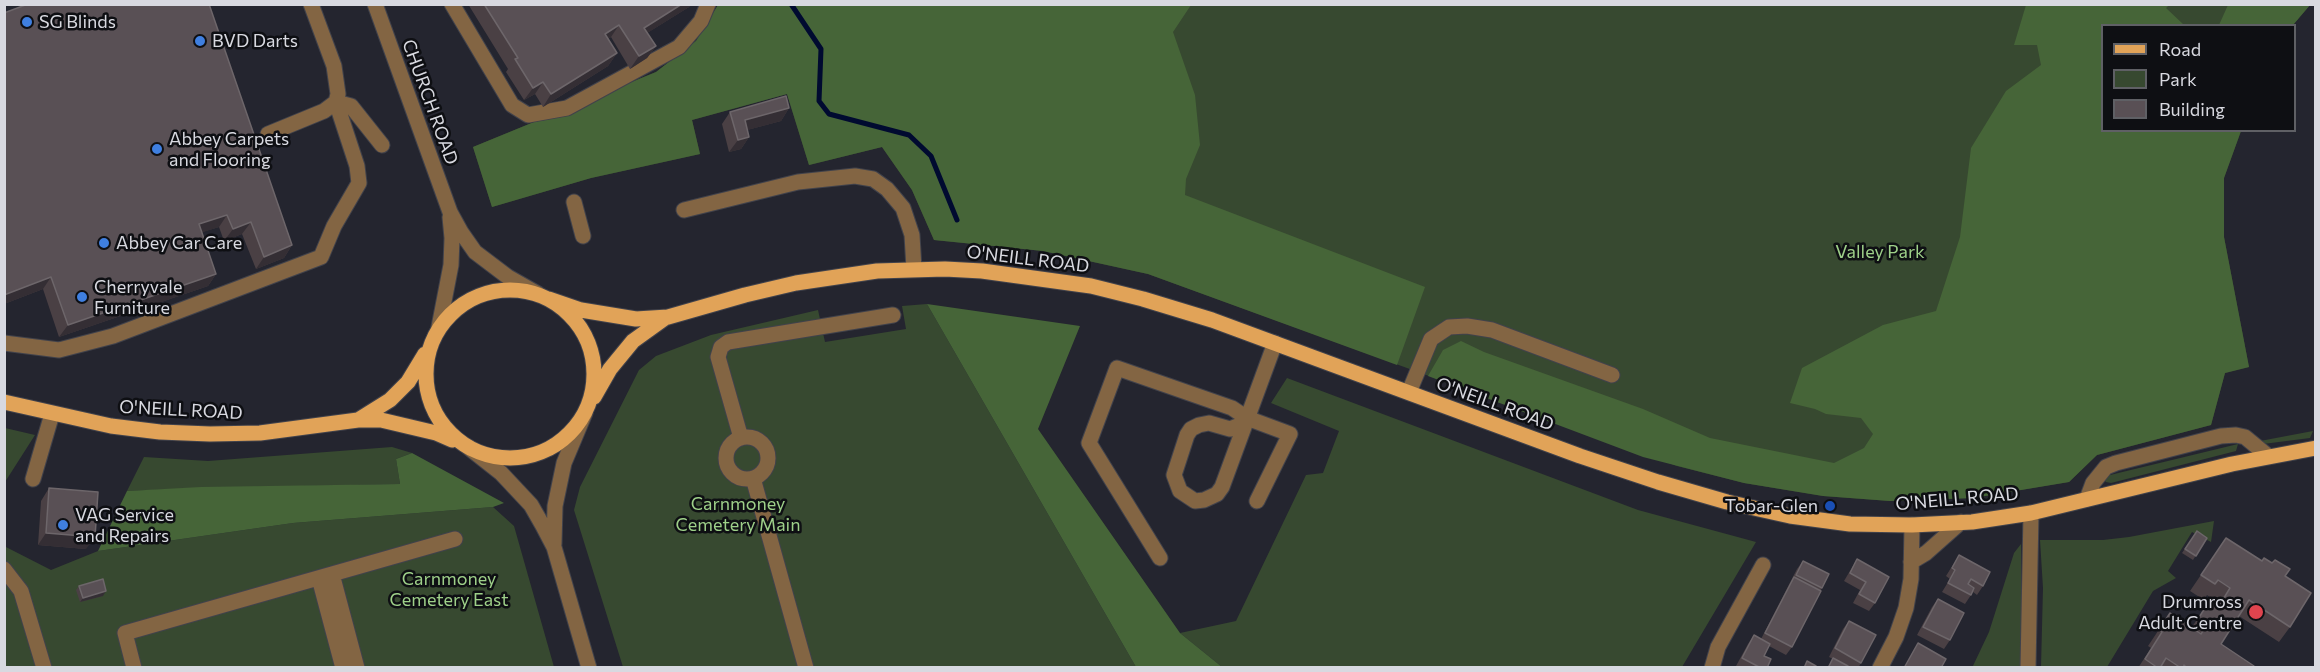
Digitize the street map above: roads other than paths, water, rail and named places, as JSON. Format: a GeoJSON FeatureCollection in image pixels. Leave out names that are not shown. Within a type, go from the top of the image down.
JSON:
{"type":"FeatureCollection","features":[{"type":"Feature","properties":{"kind":"main road","name":"O'NEILL ROAD"},"geometry":{"type":"LineString","coordinates":[[543,296],[581,310],[636,320],[668,317],[796,283],[877,271],[914,269],[982,271],[1091,286],[1192,314],[1580,456],[1727,502],[1823,521],[1850,524],[1912,525],[1961,522],[2031,513],[2268,456],[2316,448]]}},
{"type":"Feature","properties":{"kind":"main road"},"geometry":{"type":"LineString","coordinates":[[501,290],[520,290],[543,296],[564,309],[577,322],[587,338],[593,355],[595,374],[593,392],[586,411],[575,429],[560,442],[543,452],[525,457],[505,458],[486,455],[467,447],[445,427],[430,403],[425,366],[429,347],[439,327],[466,301],[501,290]]}},
{"type":"Feature","properties":{"kind":"main road","name":"O'NEILL ROAD"},"geometry":{"type":"LineString","coordinates":[[586,411],[610,369],[633,341],[647,329],[668,317]]}},
{"type":"Feature","properties":{"kind":"main road","name":"O'NEILL ROAD"},"geometry":{"type":"LineString","coordinates":[[358,420],[390,400],[408,382],[429,347]]}},
{"type":"Feature","properties":{"kind":"main road","name":"O'NEILL ROAD"},"geometry":{"type":"LineString","coordinates":[[4,402],[111,426],[160,432],[260,433],[358,420],[381,420],[436,433],[467,447]]}},
{"type":"Feature","properties":{"kind":"street"},"geometry":{"type":"LineString","coordinates":[[4,343],[59,351],[113,336],[321,257],[334,226],[359,183],[357,166],[336,102],[338,94],[334,66],[311,4]]}},
{"type":"Feature","properties":{"kind":"street","name":"CHURCH ROAD"},"geometry":{"type":"LineString","coordinates":[[375,4],[450,212],[475,252],[508,277],[543,296]]}},
{"type":"Feature","properties":{"kind":"street"},"geometry":{"type":"LineString","coordinates":[[452,4],[512,105],[528,115],[567,108],[679,47],[701,21],[708,4]]}},
{"type":"Feature","properties":{"kind":"street"},"geometry":{"type":"LineString","coordinates":[[268,134],[324,111],[336,102]]}},
{"type":"Feature","properties":{"kind":"street"},"geometry":{"type":"LineString","coordinates":[[336,102],[351,106],[382,145]]}},
{"type":"Feature","properties":{"kind":"street"},"geometry":{"type":"LineString","coordinates":[[684,210],[798,182],[855,176],[873,179],[887,189],[903,208],[912,236],[914,269]]}},
{"type":"Feature","properties":{"kind":"street"},"geometry":{"type":"LineString","coordinates":[[574,202],[583,236]]}},
{"type":"Feature","properties":{"kind":"street","name":"CHURCH ROAD"},"geometry":{"type":"LineString","coordinates":[[439,327],[451,265],[450,212]]}},
{"type":"Feature","properties":{"kind":"street"},"geometry":{"type":"LineString","coordinates":[[741,438],[718,357],[721,347],[728,342],[893,315]]}},
{"type":"Feature","properties":{"kind":"street"},"geometry":{"type":"LineString","coordinates":[[1408,392],[1431,339],[1449,327],[1467,326],[1492,330],[1612,375]]}},
{"type":"Feature","properties":{"kind":"street"},"geometry":{"type":"LineString","coordinates":[[1246,421],[1230,429],[1209,423],[1191,429],[1174,475],[1180,492],[1196,501],[1217,494],[1222,487],[1275,343]]}},
{"type":"Feature","properties":{"kind":"street"},"geometry":{"type":"LineString","coordinates":[[1160,558],[1089,442],[1117,368],[1232,408],[1246,421],[1290,434],[1257,501]]}},
{"type":"Feature","properties":{"kind":"street"},"geometry":{"type":"LineString","coordinates":[[554,547],[555,506],[562,473],[586,411]]}},
{"type":"Feature","properties":{"kind":"street"},"geometry":{"type":"LineString","coordinates":[[33,479],[52,414]]}},
{"type":"Feature","properties":{"kind":"street"},"geometry":{"type":"LineString","coordinates":[[2087,500],[2098,475],[2106,467],[2221,436],[2245,437],[2268,456]]}},
{"type":"Feature","properties":{"kind":"street"},"geometry":{"type":"LineString","coordinates":[[747,437],[759,441],[767,452],[768,458],[764,471],[753,478],[739,478],[733,474],[727,463],[726,454],[729,447],[741,438],[747,437]]}},
{"type":"Feature","properties":{"kind":"street"},"geometry":{"type":"LineString","coordinates":[[467,447],[501,473],[531,505],[554,547],[589,668]]}},
{"type":"Feature","properties":{"kind":"street"},"geometry":{"type":"LineString","coordinates":[[753,478],[806,668]]}},
{"type":"Feature","properties":{"kind":"street"},"geometry":{"type":"LineString","coordinates":[[2028,668],[2031,513]]}},
{"type":"Feature","properties":{"kind":"street"},"geometry":{"type":"LineString","coordinates":[[1911,562],[1961,522]]}},
{"type":"Feature","properties":{"kind":"street"},"geometry":{"type":"LineString","coordinates":[[1880,668],[1896,637],[1905,608],[1911,562],[1912,525]]}},
{"type":"Feature","properties":{"kind":"street"},"geometry":{"type":"LineString","coordinates":[[134,668],[125,633],[455,539]]}},
{"type":"Feature","properties":{"kind":"street"},"geometry":{"type":"LineString","coordinates":[[1712,668],[1718,647],[1763,565]]}},
{"type":"Feature","properties":{"kind":"street"},"geometry":{"type":"LineString","coordinates":[[4,569],[21,591],[44,668]]}},
{"type":"Feature","properties":{"kind":"street"},"geometry":{"type":"LineString","coordinates":[[326,576],[343,668]]}},
{"type":"Feature","properties":{"kind":"street"},"geometry":{"type":"LineString","coordinates":[[326,576],[357,668]]}},
{"type":"Feature","properties":{"kind":"waterway"},"geometry":{"type":"LineString","coordinates":[[791,4],[821,49],[819,101],[829,114],[909,135],[931,156],[957,220]]}},
{"type":"Feature","properties":{"kind":"place","name":"SG Blinds"},"geometry":{"type":"Point","coordinates":[27,22]}},
{"type":"Feature","properties":{"kind":"place","name":"BVD Darts"},"geometry":{"type":"Point","coordinates":[200,41]}},
{"type":"Feature","properties":{"kind":"place","name":"Abbey Carpets and Flooring"},"geometry":{"type":"Point","coordinates":[157,149]}},
{"type":"Feature","properties":{"kind":"place","name":"Abbey Car Care"},"geometry":{"type":"Point","coordinates":[104,243]}},
{"type":"Feature","properties":{"kind":"place","name":"Cherryvale Furniture"},"geometry":{"type":"Point","coordinates":[82,297]}},
{"type":"Feature","properties":{"kind":"place","name":"Tobar-Glen"},"geometry":{"type":"Point","coordinates":[1830,506]}},
{"type":"Feature","properties":{"kind":"place","name":"VAG Service and Repairs"},"geometry":{"type":"Point","coordinates":[63,525]}},
{"type":"Feature","properties":{"kind":"place","name":"Drumross Adult Centre"},"geometry":{"type":"Point","coordinates":[2256,612]}},
{"type":"Feature","properties":{"kind":"park label","name":"Valley Park"},"geometry":{"type":"Point","coordinates":[1880,252]}},
{"type":"Feature","properties":{"kind":"park label","name":"Carnmoney Cemetery Main"},"geometry":{"type":"Point","coordinates":[738,514]}},
{"type":"Feature","properties":{"kind":"park label","name":"Carnmoney Cemetery East"},"geometry":{"type":"Point","coordinates":[449,589]}}]}
